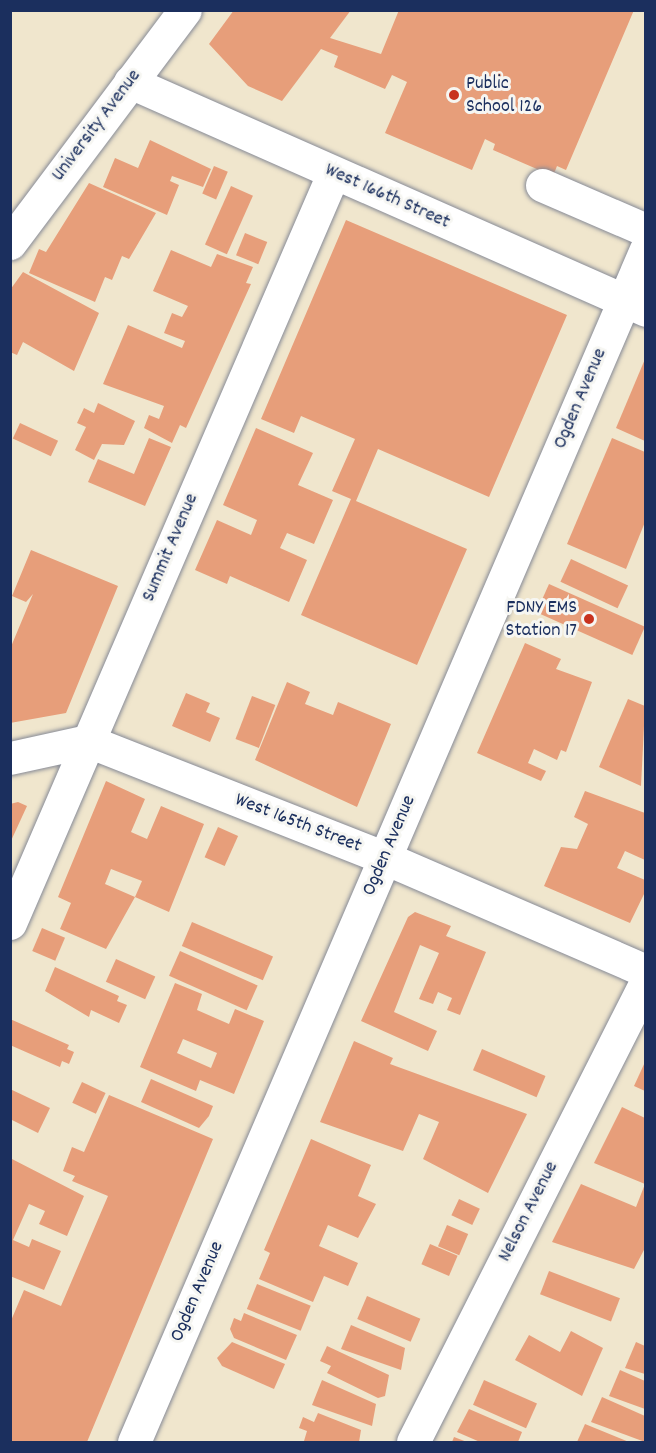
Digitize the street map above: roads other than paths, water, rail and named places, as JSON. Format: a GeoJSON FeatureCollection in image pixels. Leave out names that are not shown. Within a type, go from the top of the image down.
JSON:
{"type":"FeatureCollection","features":[{"type":"Feature","properties":{"kind":"street","name":"University Avenue"},"geometry":{"type":"LineString","coordinates":[[10,243],[185,10]]}},
{"type":"Feature","properties":{"kind":"street","name":"West 166th Street"},"geometry":{"type":"LineString","coordinates":[[130,82],[333,174],[634,305]]}},
{"type":"Feature","properties":{"kind":"street","name":"Summit Avenue"},"geometry":{"type":"LineString","coordinates":[[10,923],[333,174]]}},
{"type":"Feature","properties":{"kind":"street"},"geometry":{"type":"LineString","coordinates":[[542,185],[645,230]]}},
{"type":"Feature","properties":{"kind":"street","name":"Ogden Avenue"},"geometry":{"type":"LineString","coordinates":[[134,1443],[385,858],[634,305],[645,249]]}},
{"type":"Feature","properties":{"kind":"street"},"geometry":{"type":"LineString","coordinates":[[10,758],[88,741]]}},
{"type":"Feature","properties":{"kind":"street","name":"West 165th Street"},"geometry":{"type":"LineString","coordinates":[[88,741],[385,858],[645,971]]}},
{"type":"Feature","properties":{"kind":"street","name":"Nelson Avenue"},"geometry":{"type":"LineString","coordinates":[[413,1443],[645,982]]}},
{"type":"Feature","properties":{"kind":"place","name":"Public School 126"},"geometry":{"type":"Point","coordinates":[454,95]}},
{"type":"Feature","properties":{"kind":"place","name":"FDNY EMS Station 17"},"geometry":{"type":"Point","coordinates":[589,619]}}]}
